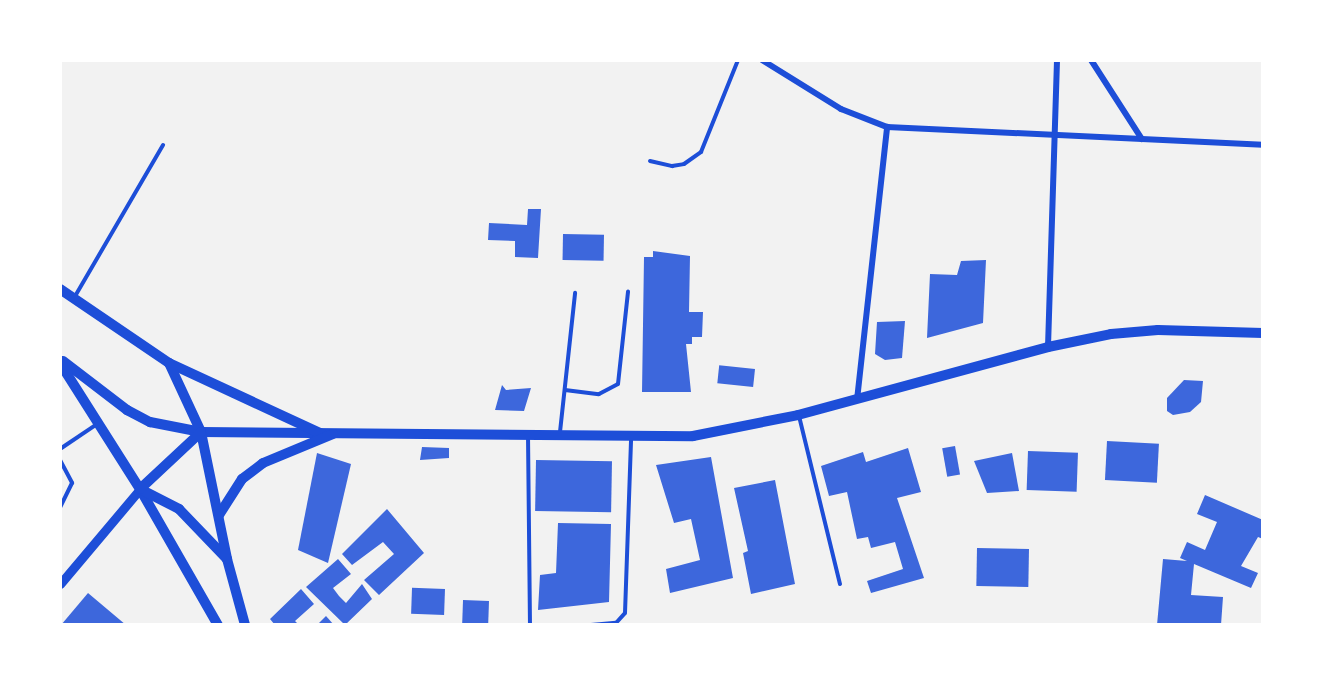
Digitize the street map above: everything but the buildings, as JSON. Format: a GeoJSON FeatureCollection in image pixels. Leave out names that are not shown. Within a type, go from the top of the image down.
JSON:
{"type":"FeatureCollection","features":[{"type":"Feature","properties":{"kind":"main road"},"geometry":{"type":"LineString","coordinates":[[60,290],[169,363],[328,434]]}},
{"type":"Feature","properties":{"kind":"main road"},"geometry":{"type":"LineString","coordinates":[[60,361],[134,414],[176,429],[201,432],[631,438],[693,436],[798,415],[857,401],[1048,347],[1111,334],[1158,330],[1263,333]]}},
{"type":"Feature","properties":{"kind":"main road"},"geometry":{"type":"LineString","coordinates":[[60,361],[140,489],[218,625]]}},
{"type":"Feature","properties":{"kind":"main road"},"geometry":{"type":"LineString","coordinates":[[169,363],[201,432],[227,560],[246,625]]}},
{"type":"Feature","properties":{"kind":"main road"},"geometry":{"type":"LineString","coordinates":[[140,489],[201,432]]}},
{"type":"Feature","properties":{"kind":"main road"},"geometry":{"type":"LineString","coordinates":[[219,515],[242,479],[263,463],[328,434]]}},
{"type":"Feature","properties":{"kind":"main road"},"geometry":{"type":"LineString","coordinates":[[140,489],[179,509],[227,560]]}},
{"type":"Feature","properties":{"kind":"street"},"geometry":{"type":"LineString","coordinates":[[762,60],[840,109],[887,127],[1054,138],[1263,145]]}},
{"type":"Feature","properties":{"kind":"street"},"geometry":{"type":"LineString","coordinates":[[1048,347],[1057,60]]}},
{"type":"Feature","properties":{"kind":"street"},"geometry":{"type":"LineString","coordinates":[[1091,60],[1142,140]]}},
{"type":"Feature","properties":{"kind":"street"},"geometry":{"type":"LineString","coordinates":[[857,401],[887,127]]}},
{"type":"Feature","properties":{"kind":"street"},"geometry":{"type":"LineString","coordinates":[[60,584],[140,489]]}},
{"type":"Feature","properties":{"kind":"lane"},"geometry":{"type":"LineString","coordinates":[[650,161],[672,166],[684,164],[701,152],[738,60]]}},
{"type":"Feature","properties":{"kind":"lane"},"geometry":{"type":"LineString","coordinates":[[73,298],[164,145]]}},
{"type":"Feature","properties":{"kind":"lane"},"geometry":{"type":"LineString","coordinates":[[559,436],[575,292]]}},
{"type":"Feature","properties":{"kind":"lane"},"geometry":{"type":"LineString","coordinates":[[565,390],[599,394],[618,384],[628,292]]}},
{"type":"Feature","properties":{"kind":"lane"},"geometry":{"type":"LineString","coordinates":[[798,415],[840,584]]}},
{"type":"Feature","properties":{"kind":"lane"},"geometry":{"type":"LineString","coordinates":[[60,449],[97,423]]}},
{"type":"Feature","properties":{"kind":"lane"},"geometry":{"type":"LineString","coordinates":[[528,435],[530,625]]}},
{"type":"Feature","properties":{"kind":"lane"},"geometry":{"type":"LineString","coordinates":[[591,625],[616,623],[625,613],[631,438]]}},
{"type":"Feature","properties":{"kind":"lane"},"geometry":{"type":"LineString","coordinates":[[60,460],[72,483],[60,508]]}}]}
